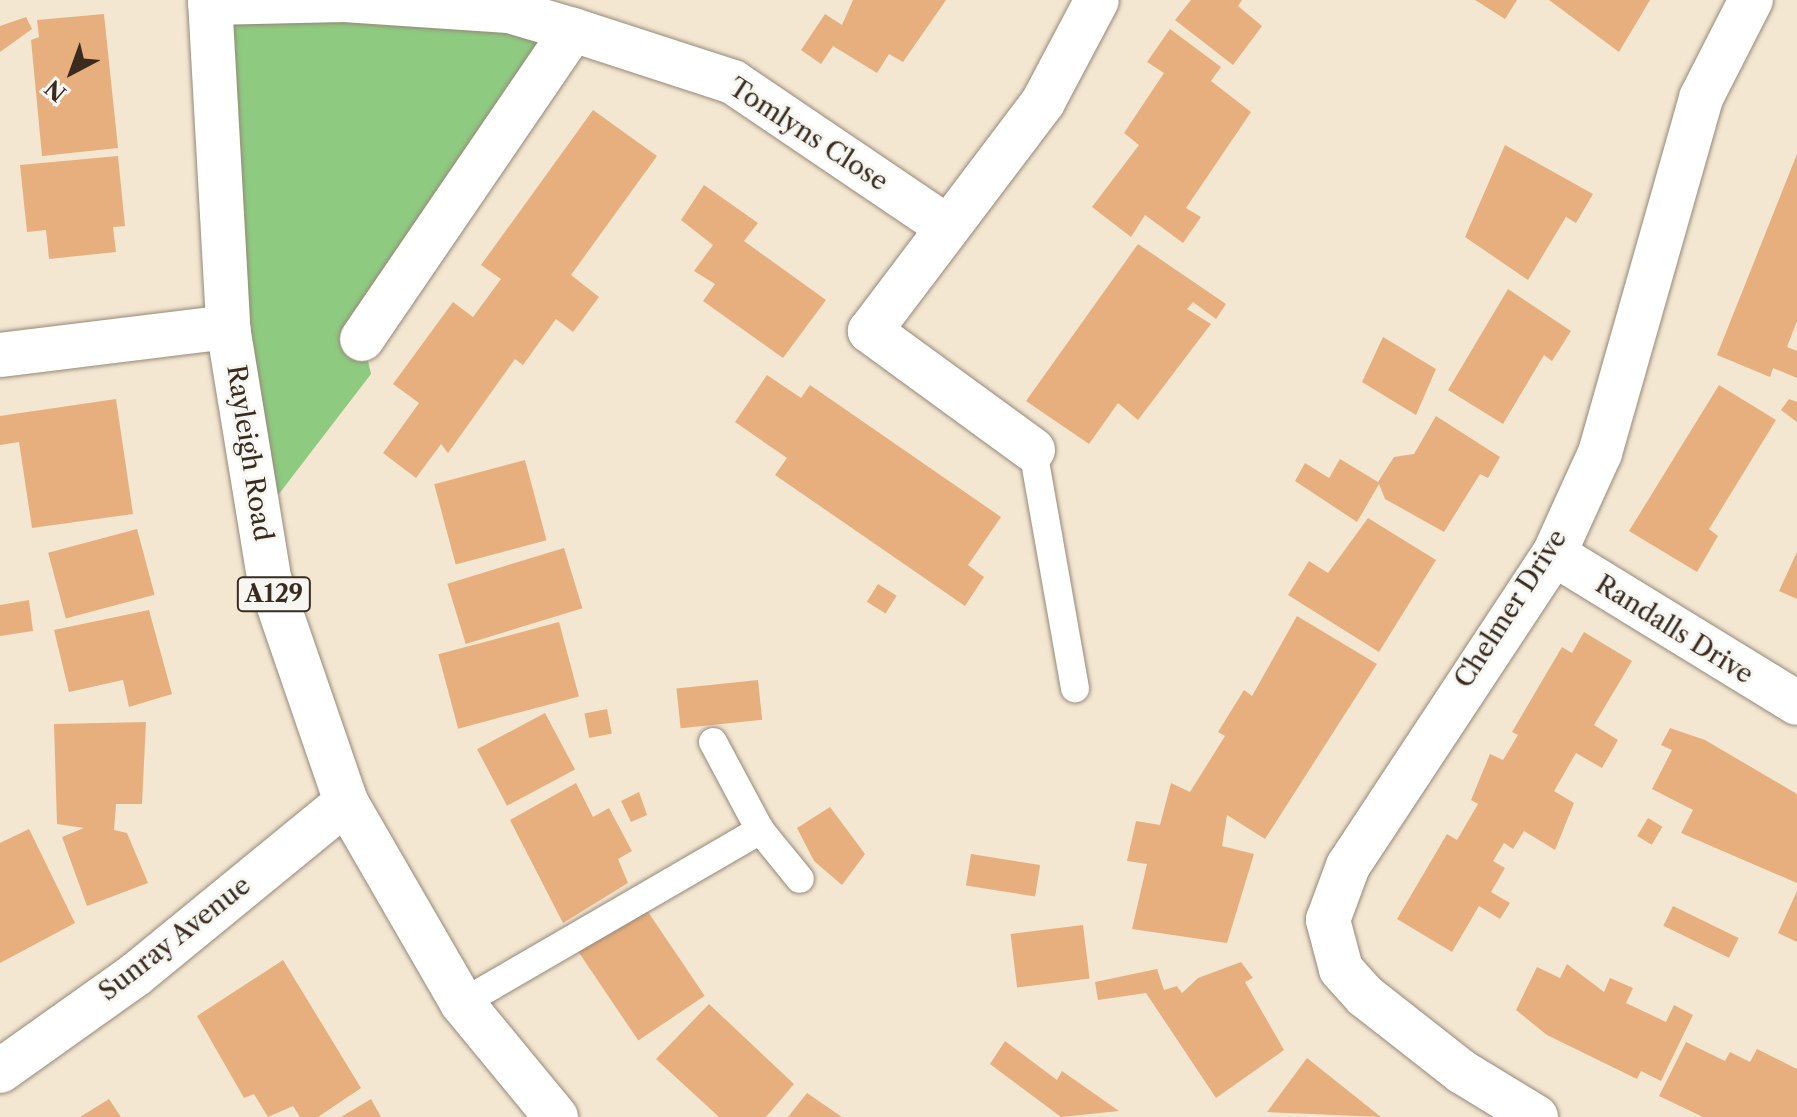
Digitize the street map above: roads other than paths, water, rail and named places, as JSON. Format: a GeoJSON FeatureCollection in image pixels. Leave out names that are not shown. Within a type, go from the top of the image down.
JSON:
{"type":"FeatureCollection","features":[{"type":"Feature","properties":{"kind":"street","name":"Tomlyns Close"},"geometry":{"type":"LineString","coordinates":[[210,2],[344,0],[512,6],[573,30],[733,82],[944,225]]}},
{"type":"Feature","properties":{"kind":"street"},"geometry":{"type":"LineString","coordinates":[[1033,450],[870,331],[944,225],[1043,102],[1097,0]]}},
{"type":"Feature","properties":{"kind":"street","name":"Chelmer Drive"},"geometry":{"type":"LineString","coordinates":[[1536,1117],[1462,1072],[1365,996],[1341,969],[1328,920],[1348,866],[1554,554],[1626,376],[1701,98],[1751,0]]}},
{"type":"Feature","properties":{"kind":"street","name":"Rayleigh Road"},"geometry":{"type":"LineString","coordinates":[[210,2],[228,327],[269,578],[346,802],[462,1003],[556,1117]]}},
{"type":"Feature","properties":{"kind":"street"},"geometry":{"type":"LineString","coordinates":[[362,339],[573,30]]}},
{"type":"Feature","properties":{"kind":"street"},"geometry":{"type":"LineString","coordinates":[[0,355],[228,327]]}},
{"type":"Feature","properties":{"kind":"street","name":"Randalls Drive"},"geometry":{"type":"LineString","coordinates":[[1554,554],[1797,703]]}},
{"type":"Feature","properties":{"kind":"street","name":"Sunray Avenue"},"geometry":{"type":"LineString","coordinates":[[0,1071],[135,975],[346,802]]}},
{"type":"Feature","properties":{"kind":"lane"},"geometry":{"type":"LineString","coordinates":[[1033,450],[1075,688]]}},
{"type":"Feature","properties":{"kind":"lane"},"geometry":{"type":"LineString","coordinates":[[713,742],[760,830],[800,879]]}},
{"type":"Feature","properties":{"kind":"lane"},"geometry":{"type":"LineString","coordinates":[[462,1003],[760,830]]}}]}
